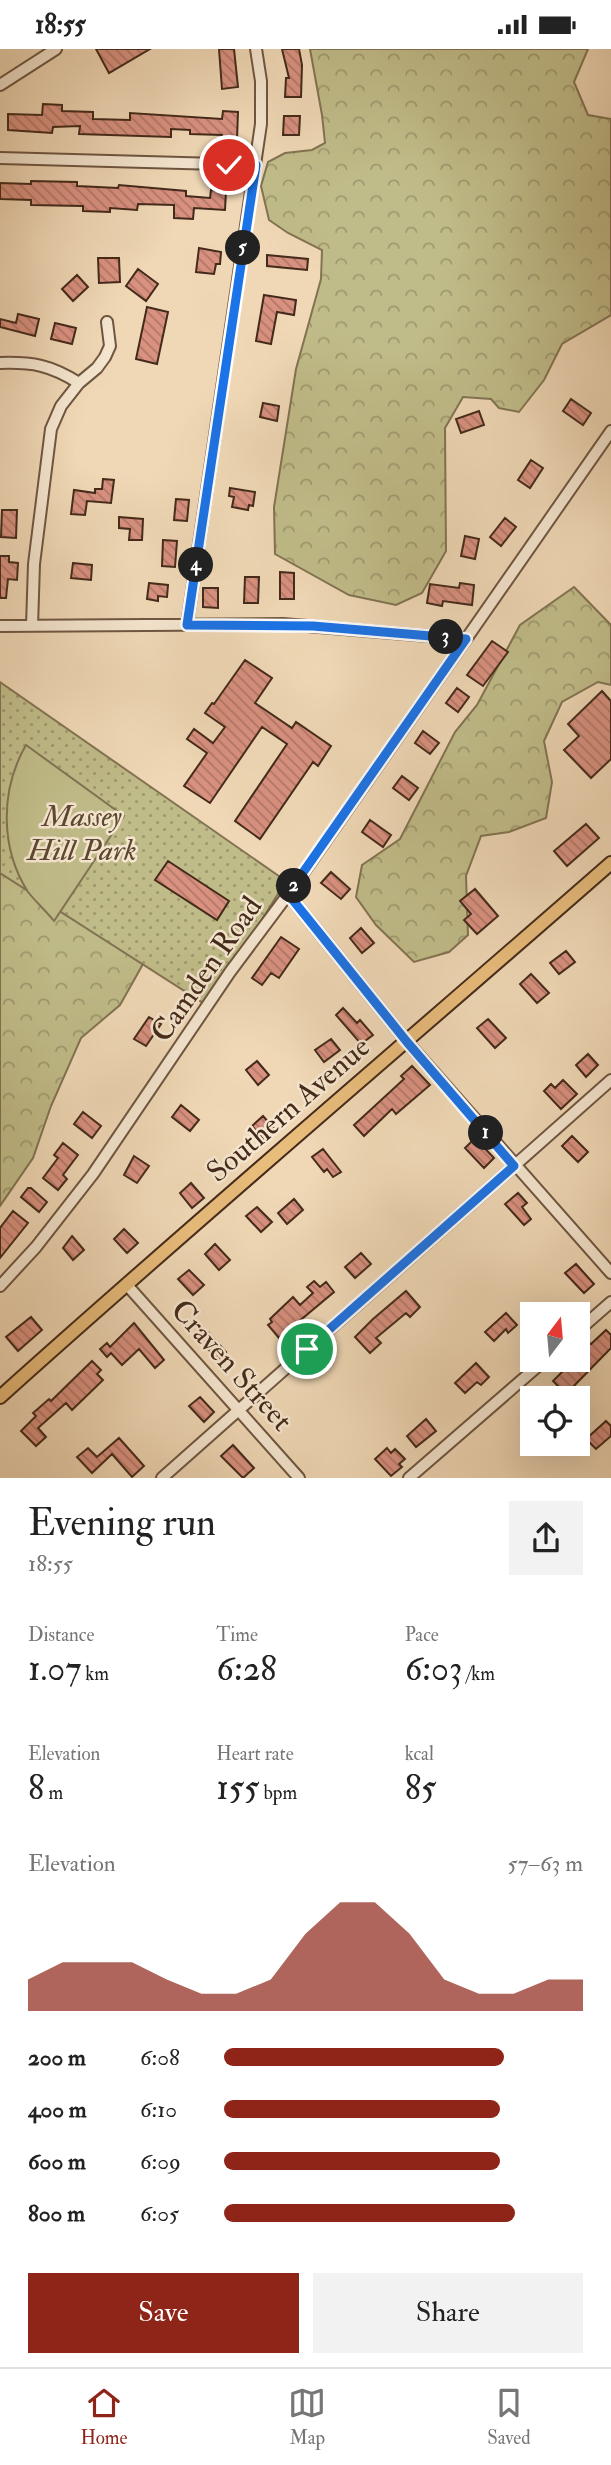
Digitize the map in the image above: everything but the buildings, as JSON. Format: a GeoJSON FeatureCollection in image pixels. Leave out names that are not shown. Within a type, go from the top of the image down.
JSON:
{"type":"FeatureCollection","features":[{"type":"Feature","properties":{"kind":"main road","name":"Southern Avenue"},"geometry":{"type":"LineString","coordinates":[[0,1397],[320,1114],[407,1042],[611,863]]}},
{"type":"Feature","properties":{"kind":"street"},"geometry":{"type":"LineString","coordinates":[[0,85],[56,49]]}},
{"type":"Feature","properties":{"kind":"street"},"geometry":{"type":"LineString","coordinates":[[187,625],[261,124],[261,81],[256,49]]}},
{"type":"Feature","properties":{"kind":"street"},"geometry":{"type":"LineString","coordinates":[[0,158],[256,165]]}},
{"type":"Feature","properties":{"kind":"street"},"geometry":{"type":"LineString","coordinates":[[32,626],[34,564],[51,429],[61,406],[105,357],[110,346],[107,323]]}},
{"type":"Feature","properties":{"kind":"street"},"geometry":{"type":"LineString","coordinates":[[0,363],[31,362],[63,373],[79,383]]}},
{"type":"Feature","properties":{"kind":"street","name":"Camden Road"},"geometry":{"type":"LineString","coordinates":[[0,1286],[36,1247],[93,1174],[230,972],[288,894],[611,431]]}},
{"type":"Feature","properties":{"kind":"street"},"geometry":{"type":"LineString","coordinates":[[0,627],[293,625],[466,639]]}},
{"type":"Feature","properties":{"kind":"street"},"geometry":{"type":"LineString","coordinates":[[288,894],[407,1042],[611,1273]]}},
{"type":"Feature","properties":{"kind":"street"},"geometry":{"type":"LineString","coordinates":[[162,1478],[611,1080]]}},
{"type":"Feature","properties":{"kind":"street","name":"Craven Street"},"geometry":{"type":"LineString","coordinates":[[127,1285],[299,1478]]}},
{"type":"Feature","properties":{"kind":"street"},"geometry":{"type":"LineString","coordinates":[[590,1320],[611,1302]]}},
{"type":"Feature","properties":{"kind":"street"},"geometry":{"type":"LineString","coordinates":[[409,1478],[531,1372]]}},
{"type":"Feature","properties":{"kind":"green space"},"geometry":{"type":"Polygon","coordinates":[[[310,49],[588,49],[574,82],[588,115],[611,119],[611,315],[562,344],[544,380],[519,412],[499,408],[491,399],[463,397],[445,428],[446,551],[422,593],[396,605],[349,595],[275,554],[274,507],[296,369],[321,279],[322,250],[269,220],[261,186],[268,162],[285,153],[312,150],[325,143],[310,49]]]}},
{"type":"Feature","properties":{"kind":"green space"},"geometry":{"type":"Polygon","coordinates":[[[574,587],[611,625],[611,685],[598,682],[562,702],[544,741],[552,782],[546,818],[509,832],[481,836],[466,876],[468,935],[449,952],[414,962],[376,925],[356,897],[362,865],[400,839],[455,732],[477,705],[520,625],[574,587]]]}},
{"type":"Feature","properties":{"kind":"green space","name":"Massey Hill Park"},"geometry":{"type":"Polygon","coordinates":[[[0,682],[286,881],[208,1006],[0,873],[0,682]]]}},
{"type":"Feature","properties":{"kind":"green space"},"geometry":{"type":"Polygon","coordinates":[[[26,745],[124,816],[54,921],[28,892],[12,857],[8,838],[11,781],[26,745]]]}},
{"type":"Feature","properties":{"kind":"green space"},"geometry":{"type":"Polygon","coordinates":[[[0,859],[108,923],[143,964],[120,1005],[81,1038],[51,1106],[33,1158],[0,1206],[0,859]]]}},
{"type":"Feature","properties":{"kind":"route"},"geometry":{"type":"LineString","coordinates":[[229,165],[256,165],[187,625],[283,624],[466,639],[288,894],[407,1042],[514,1166],[307,1349]]}}]}
